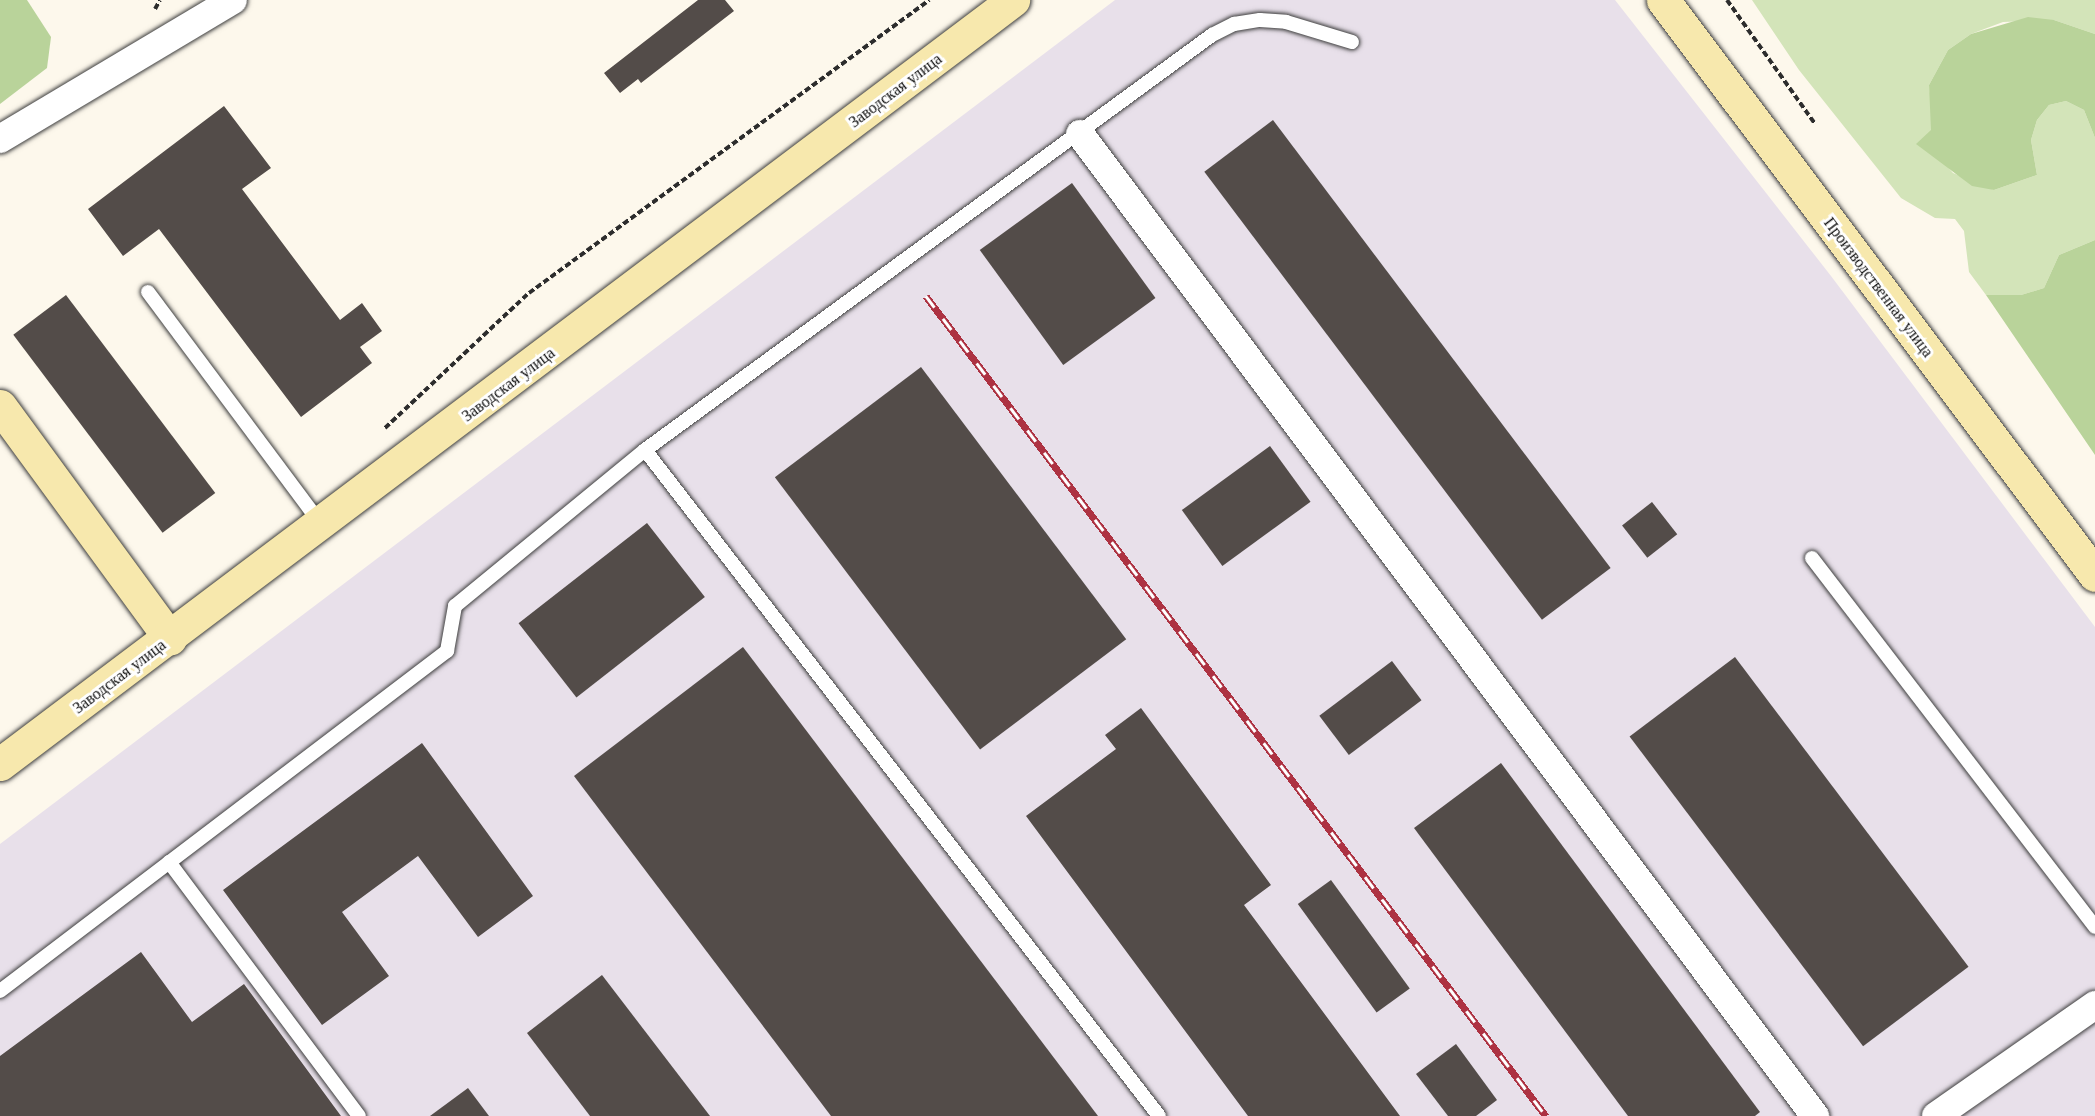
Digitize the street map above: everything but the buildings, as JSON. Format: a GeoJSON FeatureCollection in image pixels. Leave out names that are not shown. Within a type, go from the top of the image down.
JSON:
{"type":"FeatureCollection","features":[{"type":"Feature","properties":{"kind":"main road","name":"Заводская улица"},"geometry":{"type":"LineString","coordinates":[[0,764],[321,526],[1013,0]]}},
{"type":"Feature","properties":{"kind":"main road","name":"Производственная улица"},"geometry":{"type":"LineString","coordinates":[[1663,0],[2095,575]]}},
{"type":"Feature","properties":{"kind":"main road"},"geometry":{"type":"LineString","coordinates":[[0,406],[170,639]]}},
{"type":"Feature","properties":{"kind":"street"},"geometry":{"type":"LineString","coordinates":[[0,139],[233,0]]}},
{"type":"Feature","properties":{"kind":"street"},"geometry":{"type":"LineString","coordinates":[[1080,134],[1815,1116]]}},
{"type":"Feature","properties":{"kind":"street"},"geometry":{"type":"LineString","coordinates":[[1936,1116],[2095,1005]]}},
{"type":"Feature","properties":{"kind":"lane"},"geometry":{"type":"LineString","coordinates":[[0,991],[447,651],[454,606],[645,450],[1080,134],[1212,35],[1234,24],[1286,22],[1352,42]]}},
{"type":"Feature","properties":{"kind":"lane"},"geometry":{"type":"LineString","coordinates":[[148,292],[321,526]]}},
{"type":"Feature","properties":{"kind":"lane"},"geometry":{"type":"LineString","coordinates":[[645,450],[1159,1116]]}},
{"type":"Feature","properties":{"kind":"lane"},"geometry":{"type":"LineString","coordinates":[[1812,558],[2095,927]]}},
{"type":"Feature","properties":{"kind":"lane"},"geometry":{"type":"LineString","coordinates":[[169,862],[359,1116]]}},
{"type":"Feature","properties":{"kind":"path"},"geometry":{"type":"LineString","coordinates":[[375,438],[529,293],[929,0]]}},
{"type":"Feature","properties":{"kind":"path"},"geometry":{"type":"LineString","coordinates":[[1727,0],[1815,124]]}},
{"type":"Feature","properties":{"kind":"shaded area"},"geometry":{"type":"Polygon","coordinates":[[[1115,0],[1615,0],[1831,276],[2095,627],[2095,1116],[0,1116],[0,844],[1115,0]]]}},
{"type":"Feature","properties":{"kind":"green space"},"geometry":{"type":"Polygon","coordinates":[[[0,0],[27,0],[51,37],[47,68],[0,104],[0,0]]]}},
{"type":"Feature","properties":{"kind":"green space"},"geometry":{"type":"Polygon","coordinates":[[[1752,0],[2095,0],[2095,34],[2054,20],[2003,22],[1971,34],[1948,50],[1929,85],[1937,155],[1953,173],[1994,190],[2037,175],[2031,140],[2037,120],[2049,105],[2066,101],[2084,110],[2095,138],[2095,240],[2059,255],[2044,288],[2021,295],[1986,295],[1969,272],[1964,231],[1955,219],[1935,218],[1901,198],[1799,70],[1752,0]]]}},
{"type":"Feature","properties":{"kind":"green space"},"geometry":{"type":"Polygon","coordinates":[[[2028,17],[2054,20],[2095,34],[2095,138],[2084,110],[2066,101],[2049,105],[2037,120],[2031,140],[2037,175],[1994,190],[1972,186],[1916,144],[1931,130],[1929,85],[1948,50],[1971,34],[2028,17]]]}},
{"type":"Feature","properties":{"kind":"green space"},"geometry":{"type":"Polygon","coordinates":[[[2095,240],[2095,455],[1986,295],[2021,295],[2044,288],[2059,255],[2095,240]]]}},
{"type":"Feature","properties":{"kind":"railway"},"geometry":{"type":"LineString","coordinates":[[926,296],[1546,1116]]}}]}
